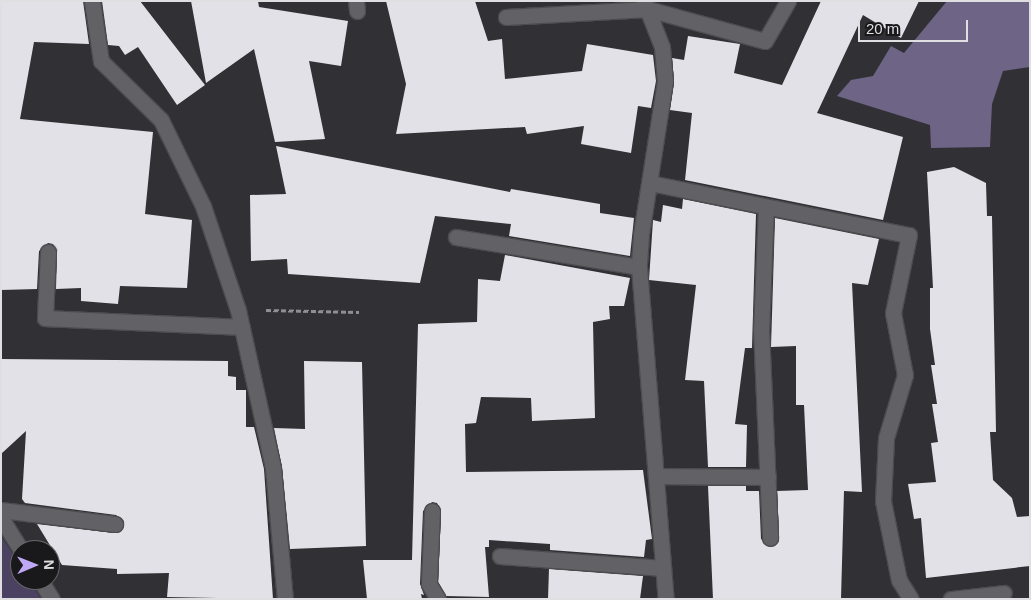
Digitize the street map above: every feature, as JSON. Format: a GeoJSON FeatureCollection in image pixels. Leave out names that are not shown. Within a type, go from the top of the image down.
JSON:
{"type":"FeatureCollection","features":[{"type":"Feature","properties":{"kind":"street"},"geometry":{"type":"LineString","coordinates":[[92,1],[101,61],[161,120],[203,206],[238,310],[273,468],[285,599]]}},
{"type":"Feature","properties":{"kind":"street"},"geometry":{"type":"LineString","coordinates":[[506,17],[646,5],[765,41],[788,1]]}},
{"type":"Feature","properties":{"kind":"street"},"geometry":{"type":"LineString","coordinates":[[646,5],[662,46],[665,80],[641,235],[640,268],[666,599]]}},
{"type":"Feature","properties":{"kind":"street"},"geometry":{"type":"LineString","coordinates":[[650,183],[909,235],[893,313],[905,375],[886,438],[883,501],[899,580],[911,599]]}},
{"type":"Feature","properties":{"kind":"street"},"geometry":{"type":"LineString","coordinates":[[766,207],[761,329],[770,538]]}},
{"type":"Feature","properties":{"kind":"street"},"geometry":{"type":"LineString","coordinates":[[456,237],[640,268]]}},
{"type":"Feature","properties":{"kind":"street"},"geometry":{"type":"LineString","coordinates":[[48,252],[45,318],[242,326]]}},
{"type":"Feature","properties":{"kind":"street"},"geometry":{"type":"LineString","coordinates":[[656,476],[768,477]]}},
{"type":"Feature","properties":{"kind":"street"},"geometry":{"type":"LineString","coordinates":[[1,510],[115,524]]}},
{"type":"Feature","properties":{"kind":"street"},"geometry":{"type":"LineString","coordinates":[[432,511],[429,584],[438,599]]}},
{"type":"Feature","properties":{"kind":"street"},"geometry":{"type":"LineString","coordinates":[[1,518],[15,540]]}},
{"type":"Feature","properties":{"kind":"street"},"geometry":{"type":"LineString","coordinates":[[500,556],[663,568]]}},
{"type":"Feature","properties":{"kind":"street"},"geometry":{"type":"LineString","coordinates":[[951,599],[1004,593]]}},
{"type":"Feature","properties":{"kind":"path"},"geometry":{"type":"LineString","coordinates":[[238,310],[359,312]]}},
{"type":"Feature","properties":{"kind":"shaded area"},"geometry":{"type":"Polygon","coordinates":[[[947,1],[1030,1],[1030,67],[1003,71],[992,104],[990,147],[931,148],[930,125],[837,96],[851,80],[873,76],[891,46],[904,53],[947,1]]]}},
{"type":"Feature","properties":{"kind":"shaded area"},"geometry":{"type":"Polygon","coordinates":[[[1,536],[10,550],[10,590],[35,590],[41,599],[1,599],[1,536]]]}},
{"type":"Feature","properties":{"kind":"building"},"geometry":{"type":"Polygon","coordinates":[[[1,1],[83,1],[89,44],[34,42],[20,119],[153,132],[145,214],[192,220],[187,288],[120,286],[118,304],[81,301],[81,288],[56,289],[57,252],[53,244],[48,243],[39,251],[37,289],[1,290],[1,1]]]}},
{"type":"Feature","properties":{"kind":"building"},"geometry":{"type":"Polygon","coordinates":[[[102,1],[140,1],[205,85],[177,105],[138,47],[125,55],[119,46],[108,45],[102,1]]]}},
{"type":"Feature","properties":{"kind":"building"},"geometry":{"type":"Polygon","coordinates":[[[191,1],[258,1],[259,7],[348,21],[341,66],[309,61],[325,139],[275,142],[254,49],[206,83],[191,1]]]}},
{"type":"Feature","properties":{"kind":"building"},"geometry":{"type":"Polygon","coordinates":[[[386,1],[475,1],[488,41],[502,39],[505,79],[582,71],[587,44],[653,55],[656,81],[651,108],[638,106],[631,153],[581,144],[584,126],[527,134],[525,127],[396,134],[406,84],[386,1]]]}},
{"type":"Feature","properties":{"kind":"building"},"geometry":{"type":"Polygon","coordinates":[[[821,1],[919,1],[901,38],[863,15],[817,113],[903,137],[883,220],[685,180],[692,113],[670,110],[674,82],[672,58],[684,60],[688,36],[740,44],[734,73],[782,85],[821,1]]]}},
{"type":"Feature","properties":{"kind":"building"},"geometry":{"type":"Polygon","coordinates":[[[276,146],[510,192],[511,189],[600,204],[600,213],[634,218],[630,256],[509,236],[511,224],[435,216],[420,283],[288,274],[287,259],[251,261],[250,195],[286,194],[276,146]]]}},
{"type":"Feature","properties":{"kind":"building"},"geometry":{"type":"Polygon","coordinates":[[[954,167],[986,183],[987,216],[992,216],[996,432],[990,432],[993,480],[1012,498],[1017,517],[1030,516],[1030,566],[926,578],[921,518],[914,519],[908,484],[936,482],[931,443],[938,442],[932,404],[937,404],[931,365],[935,365],[930,329],[930,288],[933,288],[927,172],[954,167]]]}},
{"type":"Feature","properties":{"kind":"building"},"geometry":{"type":"Polygon","coordinates":[[[683,199],[756,214],[752,348],[745,348],[735,424],[747,425],[746,467],[708,467],[704,381],[685,380],[696,285],[649,280],[653,220],[661,222],[663,205],[682,209],[683,199]]]}},
{"type":"Feature","properties":{"kind":"building"},"geometry":{"type":"Polygon","coordinates":[[[775,218],[879,239],[868,285],[852,283],[862,492],[844,491],[841,599],[713,599],[708,486],[746,486],[746,491],[759,491],[761,539],[770,547],[775,546],[779,538],[777,491],[808,490],[804,405],[796,405],[796,346],[771,347],[775,218]]]}},
{"type":"Feature","properties":{"kind":"building"},"geometry":{"type":"Polygon","coordinates":[[[505,255],[630,278],[624,306],[609,306],[610,319],[593,322],[595,418],[532,421],[531,398],[481,397],[476,423],[465,424],[466,472],[643,470],[652,539],[646,540],[644,557],[550,550],[550,544],[489,540],[489,547],[485,547],[489,597],[446,596],[438,582],[441,511],[437,503],[432,502],[423,511],[420,584],[424,595],[421,594],[422,599],[367,599],[363,560],[412,560],[418,324],[477,322],[478,279],[500,281],[505,255]]]}},
{"type":"Feature","properties":{"kind":"building"},"geometry":{"type":"Polygon","coordinates":[[[1,359],[228,361],[228,376],[236,377],[236,390],[246,390],[246,427],[254,427],[264,469],[273,599],[167,597],[169,573],[117,574],[117,569],[62,565],[60,562],[60,540],[47,540],[37,524],[114,533],[122,530],[124,521],[116,515],[25,503],[22,499],[26,431],[1,454],[1,359]]]}},
{"type":"Feature","properties":{"kind":"building"},"geometry":{"type":"Polygon","coordinates":[[[304,361],[362,362],[366,546],[290,549],[282,467],[274,428],[305,429],[304,361]]]}},
{"type":"Feature","properties":{"kind":"building"},"geometry":{"type":"Polygon","coordinates":[[[549,569],[643,576],[640,599],[548,599],[549,569]]]}}]}
